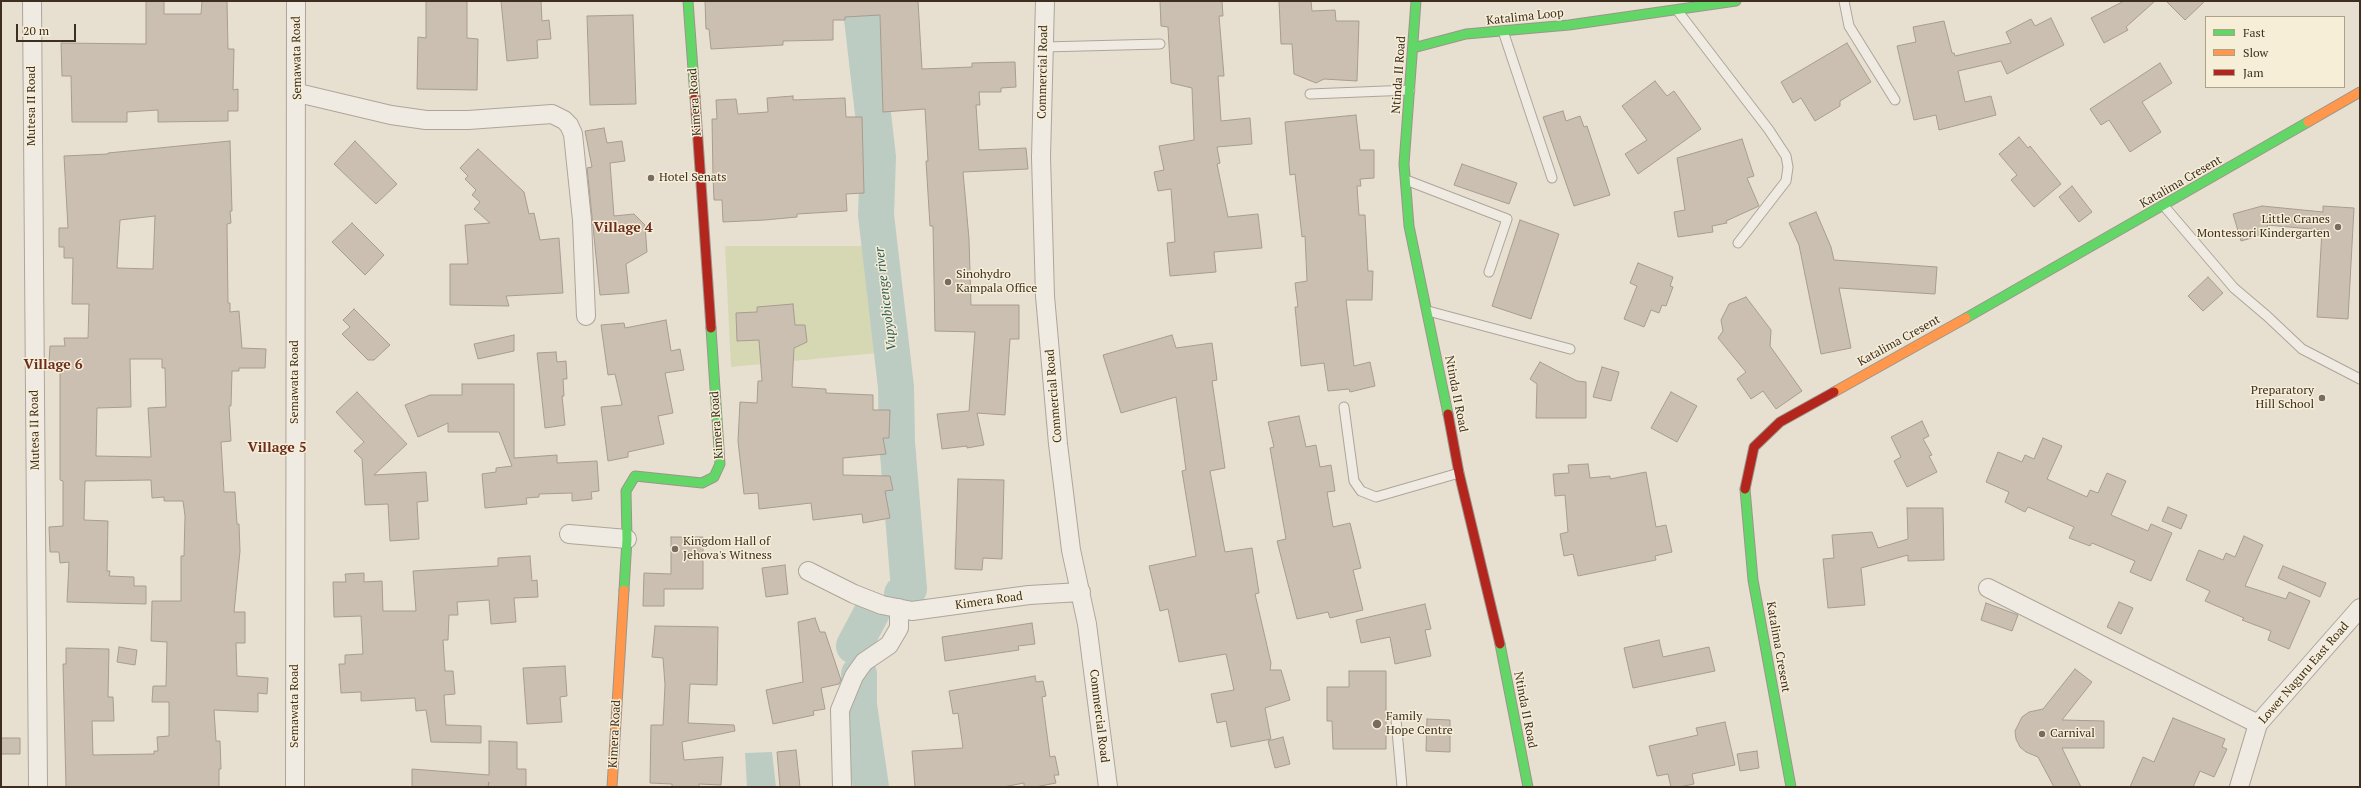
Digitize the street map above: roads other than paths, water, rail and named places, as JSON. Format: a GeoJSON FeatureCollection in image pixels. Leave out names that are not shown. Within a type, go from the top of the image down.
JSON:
{"type":"FeatureCollection","features":[{"type":"Feature","properties":{"kind":"street","name":"Mutesa II Road"},"geometry":{"type":"LineString","coordinates":[[32,1],[38,787]]}},
{"type":"Feature","properties":{"kind":"street","name":"Semawata Road"},"geometry":{"type":"LineString","coordinates":[[295,787],[298,93],[296,1]]}},
{"type":"Feature","properties":{"kind":"street","name":"Kimera Road"},"geometry":{"type":"LineString","coordinates":[[612,787],[627,539],[626,491],[636,476],[702,483],[714,477],[720,464],[688,1]]}},
{"type":"Feature","properties":{"kind":"street","name":"Commercial Road"},"geometry":{"type":"LineString","coordinates":[[1045,1],[1041,157],[1045,296],[1058,444],[1071,550],[1087,624],[1108,787]]}},
{"type":"Feature","properties":{"kind":"street","name":"Ntinda II Road"},"geometry":{"type":"LineString","coordinates":[[1416,1],[1404,164],[1409,226],[1459,473],[1498,636],[1528,787]]}},
{"type":"Feature","properties":{"kind":"street","name":"Katalima Loop"},"geometry":{"type":"LineString","coordinates":[[1413,48],[1466,34],[1569,25],[1719,2],[1736,1]]}},
{"type":"Feature","properties":{"kind":"street","name":"Katalima Cresent"},"geometry":{"type":"LineString","coordinates":[[1791,787],[1753,580],[1745,488],[1754,447],[1780,422],[2164,206],[2360,92]]}},
{"type":"Feature","properties":{"kind":"street"},"geometry":{"type":"LineString","coordinates":[[298,93],[391,115],[426,120],[468,120],[552,114],[564,120],[569,125],[573,134],[582,220],[586,316]]}},
{"type":"Feature","properties":{"kind":"street"},"geometry":{"type":"LineString","coordinates":[[568,534],[627,539]]}},
{"type":"Feature","properties":{"kind":"street","name":"Kimera Road"},"geometry":{"type":"LineString","coordinates":[[808,571],[854,594],[912,611],[1029,595],[1081,592]]}},
{"type":"Feature","properties":{"kind":"street"},"geometry":{"type":"LineString","coordinates":[[1988,588],[2258,724]]}},
{"type":"Feature","properties":{"kind":"street"},"geometry":{"type":"LineString","coordinates":[[842,787],[840,710],[854,676],[864,662],[889,645],[899,628],[899,608]]}},
{"type":"Feature","properties":{"kind":"street","name":"Lower Naguru East Road"},"geometry":{"type":"LineString","coordinates":[[2239,787],[2258,724],[2360,608]]}},
{"type":"Feature","properties":{"kind":"lane"},"geometry":{"type":"LineString","coordinates":[[1844,1],[1848,26],[1895,100]]}},
{"type":"Feature","properties":{"kind":"lane"},"geometry":{"type":"LineString","coordinates":[[1676,9],[1770,130],[1786,156],[1788,167],[1786,181],[1738,243]]}},
{"type":"Feature","properties":{"kind":"lane"},"geometry":{"type":"LineString","coordinates":[[1503,31],[1552,178]]}},
{"type":"Feature","properties":{"kind":"lane"},"geometry":{"type":"LineString","coordinates":[[1044,47],[1160,44]]}},
{"type":"Feature","properties":{"kind":"lane"},"geometry":{"type":"LineString","coordinates":[[1310,94],[1410,90]]}},
{"type":"Feature","properties":{"kind":"lane"},"geometry":{"type":"LineString","coordinates":[[1405,179],[1507,219],[1489,272]]}},
{"type":"Feature","properties":{"kind":"lane"},"geometry":{"type":"LineString","coordinates":[[2164,206],[2234,288],[2302,349],[2360,379]]}},
{"type":"Feature","properties":{"kind":"lane"},"geometry":{"type":"LineString","coordinates":[[1427,310],[1570,349]]}},
{"type":"Feature","properties":{"kind":"lane"},"geometry":{"type":"LineString","coordinates":[[1344,407],[1354,481],[1361,491],[1376,497],[1459,473]]}},
{"type":"Feature","properties":{"kind":"lane"},"geometry":{"type":"LineString","coordinates":[[1396,719],[1402,787]]}},
{"type":"Feature","properties":{"kind":"waterway","name":"Vupyobicenge river"},"geometry":{"type":"LineString","coordinates":[[860,1],[878,157],[876,215],[896,387],[897,442],[909,589],[902,594]]}},
{"type":"Feature","properties":{"kind":"waterway","name":"Vupyobicenge river"},"geometry":{"type":"LineString","coordinates":[[854,646],[872,612]]}},
{"type":"Feature","properties":{"kind":"waterway","name":"Vupyobicenge river"},"geometry":{"type":"LineString","coordinates":[[859,674],[859,705],[871,787]]}},
{"type":"Feature","properties":{"kind":"place","name":"Hotel Senats"},"geometry":{"type":"Point","coordinates":[651,178]}},
{"type":"Feature","properties":{"kind":"place","name":"Little Cranes Montessori Kindergarten"},"geometry":{"type":"Point","coordinates":[2338,227]}},
{"type":"Feature","properties":{"kind":"place","name":"Sinohydro Kampala Office"},"geometry":{"type":"Point","coordinates":[948,282]}},
{"type":"Feature","properties":{"kind":"place","name":"Preparatory Hill School"},"geometry":{"type":"Point","coordinates":[2322,398]}},
{"type":"Feature","properties":{"kind":"place","name":"Kingdom Hall of Jehova's Witness"},"geometry":{"type":"Point","coordinates":[675,549]}},
{"type":"Feature","properties":{"kind":"place","name":"Family Hope Centre"},"geometry":{"type":"Point","coordinates":[1377,724]}},
{"type":"Feature","properties":{"kind":"place","name":"Carnival"},"geometry":{"type":"Point","coordinates":[2042,734]}},
{"type":"Feature","properties":{"kind":"district","name":"Village 4"},"geometry":{"type":"Point","coordinates":[623,228]}},
{"type":"Feature","properties":{"kind":"district","name":"Village 6"},"geometry":{"type":"Point","coordinates":[53,365]}},
{"type":"Feature","properties":{"kind":"district","name":"Village 5"},"geometry":{"type":"Point","coordinates":[277,448]}}]}
